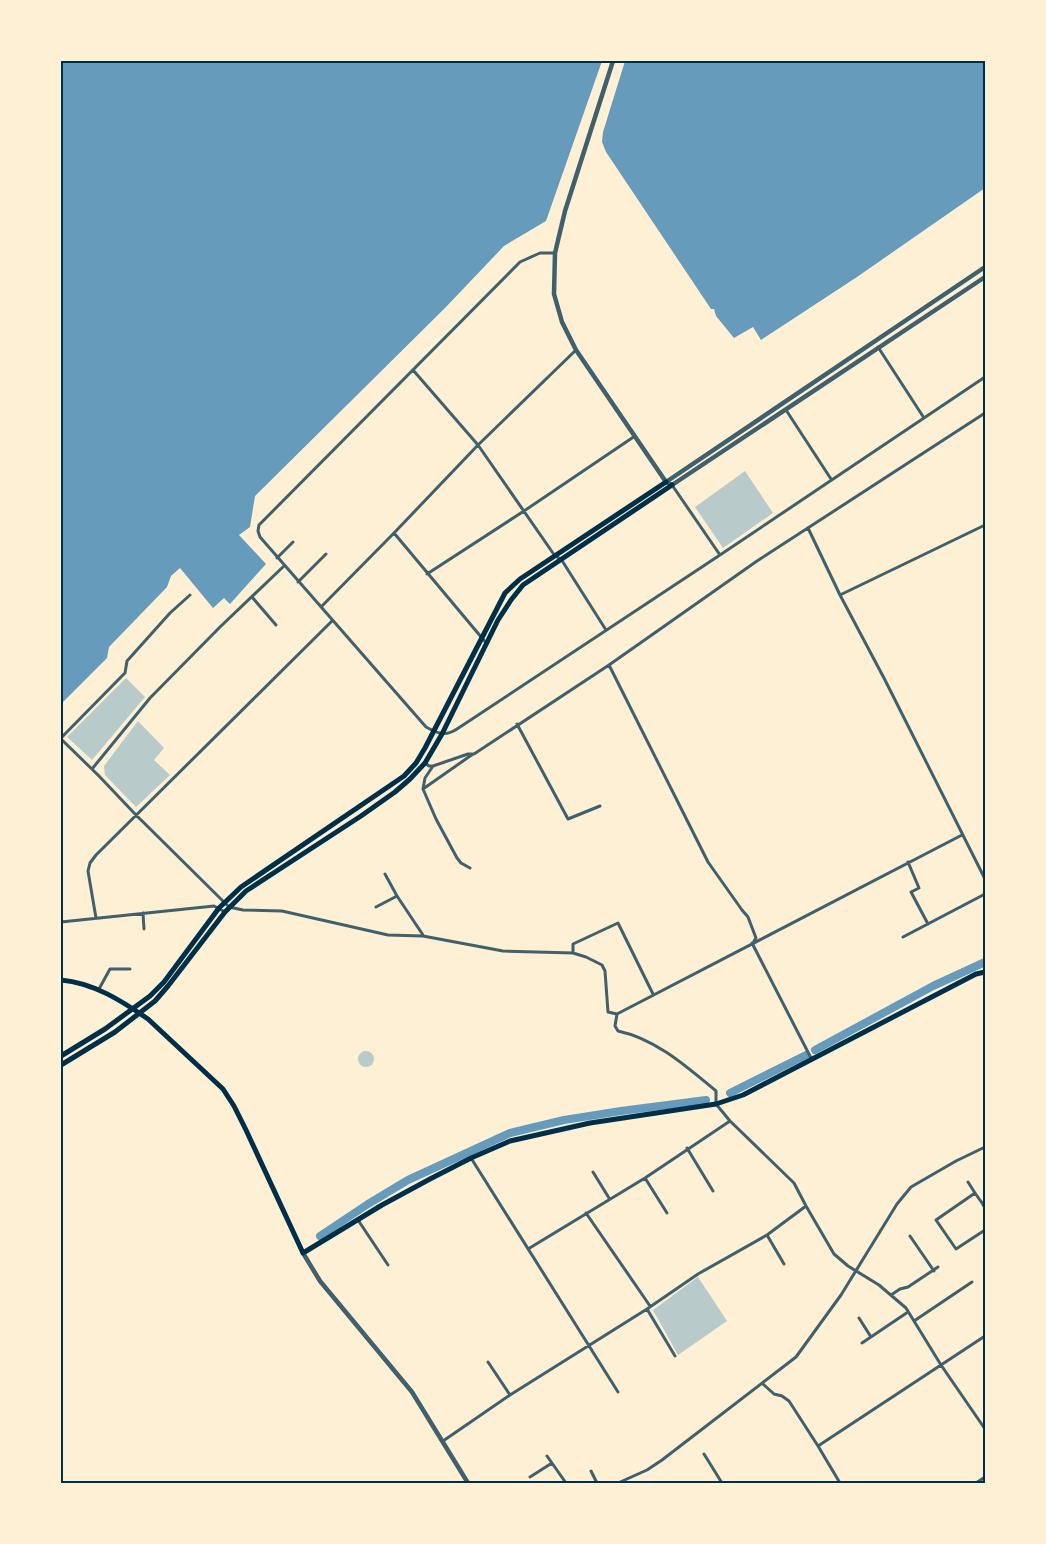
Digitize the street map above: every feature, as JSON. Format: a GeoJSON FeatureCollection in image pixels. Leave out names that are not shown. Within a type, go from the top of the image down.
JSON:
{"type":"FeatureCollection","features":[{"type":"Feature","properties":{"kind":"main road"},"geometry":{"type":"LineString","coordinates":[[227,905],[241,886],[404,776],[416,763],[434,732],[505,593],[520,579],[666,482]]}},
{"type":"Feature","properties":{"kind":"main road"},"geometry":{"type":"LineString","coordinates":[[61,1056],[105,1029],[150,996],[164,982],[227,905],[395,792],[410,779],[425,763],[442,734],[498,620],[523,585],[672,485]]}},
{"type":"Feature","properties":{"kind":"main road"},"geometry":{"type":"LineString","coordinates":[[61,1065],[115,1032],[155,1001],[168,986],[222,910]]}},
{"type":"Feature","properties":{"kind":"main road"},"geometry":{"type":"LineString","coordinates":[[61,980],[99,989],[148,1019],[223,1089],[246,1130],[304,1253],[382,1205],[471,1158],[510,1141],[590,1123],[716,1104],[743,1095],[976,974],[985,972]]}},
{"type":"Feature","properties":{"kind":"street"},"geometry":{"type":"LineString","coordinates":[[613,61],[565,211],[555,253],[554,294],[562,322],[576,350],[666,482],[672,485],[720,555]]}},
{"type":"Feature","properties":{"kind":"street"},"geometry":{"type":"LineString","coordinates":[[555,253],[540,253],[520,262],[259,525],[260,537],[284,566],[426,727],[434,732],[450,734],[457,730],[985,377]]}},
{"type":"Feature","properties":{"kind":"street"},"geometry":{"type":"LineString","coordinates":[[666,482],[985,267]]}},
{"type":"Feature","properties":{"kind":"street"},"geometry":{"type":"LineString","coordinates":[[672,485],[985,277]]}},
{"type":"Feature","properties":{"kind":"street"},"geometry":{"type":"LineString","coordinates":[[878,347],[924,418]]}},
{"type":"Feature","properties":{"kind":"street"},"geometry":{"type":"LineString","coordinates":[[321,606],[478,445],[576,350]]}},
{"type":"Feature","properties":{"kind":"street"},"geometry":{"type":"LineString","coordinates":[[413,370],[478,445],[555,556],[561,559],[606,630]]}},
{"type":"Feature","properties":{"kind":"street"},"geometry":{"type":"LineString","coordinates":[[786,410],[831,479]]}},
{"type":"Feature","properties":{"kind":"street"},"geometry":{"type":"LineString","coordinates":[[423,789],[609,665],[808,528],[985,413]]}},
{"type":"Feature","properties":{"kind":"street"},"geometry":{"type":"LineString","coordinates":[[427,574],[636,436]]}},
{"type":"Feature","properties":{"kind":"street"},"geometry":{"type":"LineString","coordinates":[[840,595],[985,526]]}},
{"type":"Feature","properties":{"kind":"street"},"geometry":{"type":"LineString","coordinates":[[808,528],[840,595],[885,680],[985,880]]}},
{"type":"Feature","properties":{"kind":"street"},"geometry":{"type":"LineString","coordinates":[[394,533],[487,644]]}},
{"type":"Feature","properties":{"kind":"street"},"geometry":{"type":"LineString","coordinates":[[278,558],[293,542]]}},
{"type":"Feature","properties":{"kind":"street"},"geometry":{"type":"LineString","coordinates":[[298,582],[326,554]]}},
{"type":"Feature","properties":{"kind":"street"},"geometry":{"type":"LineString","coordinates":[[92,769],[150,698],[284,566]]}},
{"type":"Feature","properties":{"kind":"street"},"geometry":{"type":"LineString","coordinates":[[190,595],[170,613],[126,661],[124,674],[61,739],[227,905],[243,910],[282,911],[388,935],[423,936],[504,951],[573,953],[602,965],[605,970],[608,1012],[617,1014],[962,835]]}},
{"type":"Feature","properties":{"kind":"street"},"geometry":{"type":"LineString","coordinates":[[252,597],[276,625]]}},
{"type":"Feature","properties":{"kind":"street"},"geometry":{"type":"LineString","coordinates":[[96,918],[88,871],[90,863],[332,621]]}},
{"type":"Feature","properties":{"kind":"street"},"geometry":{"type":"LineString","coordinates":[[609,665],[708,862],[748,917],[756,938],[752,943]]}},
{"type":"Feature","properties":{"kind":"street"},"geometry":{"type":"LineString","coordinates":[[518,724],[568,819],[600,806]]}},
{"type":"Feature","properties":{"kind":"street"},"geometry":{"type":"LineString","coordinates":[[425,763],[429,766],[434,766],[468,754],[474,754]]}},
{"type":"Feature","properties":{"kind":"street"},"geometry":{"type":"LineString","coordinates":[[434,766],[425,778],[423,789],[436,819],[457,858],[461,863],[470,868]]}},
{"type":"Feature","properties":{"kind":"street"},"geometry":{"type":"LineString","coordinates":[[908,862],[919,888],[911,892],[928,924]]}},
{"type":"Feature","properties":{"kind":"street"},"geometry":{"type":"LineString","coordinates":[[385,874],[423,936]]}},
{"type":"Feature","properties":{"kind":"street"},"geometry":{"type":"LineString","coordinates":[[903,937],[985,894]]}},
{"type":"Feature","properties":{"kind":"street"},"geometry":{"type":"LineString","coordinates":[[376,906],[397,896]]}},
{"type":"Feature","properties":{"kind":"street"},"geometry":{"type":"LineString","coordinates":[[61,922],[214,906],[222,910]]}},
{"type":"Feature","properties":{"kind":"street"},"geometry":{"type":"LineString","coordinates":[[143,913],[144,929]]}},
{"type":"Feature","properties":{"kind":"street"},"geometry":{"type":"LineString","coordinates":[[573,953],[573,944],[618,923],[653,994]]}},
{"type":"Feature","properties":{"kind":"street"},"geometry":{"type":"LineString","coordinates":[[752,943],[811,1058]]}},
{"type":"Feature","properties":{"kind":"street"},"geometry":{"type":"LineString","coordinates":[[99,989],[110,969],[130,969]]}},
{"type":"Feature","properties":{"kind":"street"},"geometry":{"type":"LineString","coordinates":[[617,1014],[615,1026],[618,1031],[630,1033],[663,1050],[681,1062],[716,1091],[716,1104],[730,1121],[794,1183],[834,1254],[879,1285],[906,1308],[985,1429]]}},
{"type":"Feature","properties":{"kind":"street"},"geometry":{"type":"LineString","coordinates":[[528,1249],[609,1198],[645,1178],[687,1148],[730,1121]]}},
{"type":"Feature","properties":{"kind":"street"},"geometry":{"type":"LineString","coordinates":[[618,1483],[647,1470],[662,1460],[796,1357],[841,1295],[897,1204],[911,1187],[985,1147]]}},
{"type":"Feature","properties":{"kind":"street"},"geometry":{"type":"LineString","coordinates":[[687,1148],[713,1191]]}},
{"type":"Feature","properties":{"kind":"street"},"geometry":{"type":"LineString","coordinates":[[471,1158],[618,1392]]}},
{"type":"Feature","properties":{"kind":"street"},"geometry":{"type":"LineString","coordinates":[[593,1172],[609,1198]]}},
{"type":"Feature","properties":{"kind":"street"},"geometry":{"type":"LineString","coordinates":[[645,1178],[667,1213]]}},
{"type":"Feature","properties":{"kind":"street"},"geometry":{"type":"LineString","coordinates":[[968,1182],[983,1202],[985,1208]]}},
{"type":"Feature","properties":{"kind":"street"},"geometry":{"type":"LineString","coordinates":[[975,1193],[936,1220],[956,1250],[985,1230]]}},
{"type":"Feature","properties":{"kind":"street"},"geometry":{"type":"LineString","coordinates":[[443,1442],[510,1395],[647,1309],[698,1274],[767,1235],[806,1206]]}},
{"type":"Feature","properties":{"kind":"street"},"geometry":{"type":"LineString","coordinates":[[586,1213],[650,1306]]}},
{"type":"Feature","properties":{"kind":"street"},"geometry":{"type":"LineString","coordinates":[[358,1220],[388,1265]]}},
{"type":"Feature","properties":{"kind":"street"},"geometry":{"type":"LineString","coordinates":[[767,1235],[784,1264]]}},
{"type":"Feature","properties":{"kind":"street"},"geometry":{"type":"LineString","coordinates":[[910,1236],[934,1270]]}},
{"type":"Feature","properties":{"kind":"street"},"geometry":{"type":"LineString","coordinates":[[304,1253],[320,1281],[412,1392],[468,1483]]}},
{"type":"Feature","properties":{"kind":"street"},"geometry":{"type":"LineString","coordinates":[[891,1295],[900,1289],[908,1288],[938,1268]]}},
{"type":"Feature","properties":{"kind":"street"},"geometry":{"type":"LineString","coordinates":[[914,1322],[972,1282]]}},
{"type":"Feature","properties":{"kind":"street"},"geometry":{"type":"LineString","coordinates":[[647,1309],[675,1356]]}},
{"type":"Feature","properties":{"kind":"street"},"geometry":{"type":"LineString","coordinates":[[862,1343],[908,1312]]}},
{"type":"Feature","properties":{"kind":"street"},"geometry":{"type":"LineString","coordinates":[[859,1318],[871,1337]]}},
{"type":"Feature","properties":{"kind":"street"},"geometry":{"type":"LineString","coordinates":[[818,1446],[985,1336]]}},
{"type":"Feature","properties":{"kind":"street"},"geometry":{"type":"LineString","coordinates":[[488,1362],[510,1395]]}},
{"type":"Feature","properties":{"kind":"street"},"geometry":{"type":"LineString","coordinates":[[763,1384],[774,1394],[782,1396],[789,1401],[840,1483]]}},
{"type":"Feature","properties":{"kind":"street"},"geometry":{"type":"LineString","coordinates":[[704,1454],[722,1483]]}},
{"type":"Feature","properties":{"kind":"street"},"geometry":{"type":"LineString","coordinates":[[547,1456],[566,1483]]}},
{"type":"Feature","properties":{"kind":"street"},"geometry":{"type":"LineString","coordinates":[[530,1477],[552,1463]]}},
{"type":"Feature","properties":{"kind":"street"},"geometry":{"type":"LineString","coordinates":[[591,1471],[597,1483]]}},
{"type":"Feature","properties":{"kind":"street"},"geometry":{"type":"LineString","coordinates":[[976,1483],[985,1477]]}},
{"type":"Feature","properties":{"kind":"shaded area"},"geometry":{"type":"Polygon","coordinates":[[[745,471],[773,513],[723,548],[695,507],[745,471]]]}},
{"type":"Feature","properties":{"kind":"shaded area"},"geometry":{"type":"Polygon","coordinates":[[[126,678],[145,697],[92,760],[67,737],[126,678]]]}},
{"type":"Feature","properties":{"kind":"shaded area"},"geometry":{"type":"Polygon","coordinates":[[[138,721],[164,748],[154,760],[170,775],[136,807],[105,775],[104,766],[138,721]]]}},
{"type":"Feature","properties":{"kind":"shaded area"},"geometry":{"type":"Polygon","coordinates":[[[366,1051],[374,1059],[366,1067],[358,1059],[366,1051]]]}},
{"type":"Feature","properties":{"kind":"shaded area"},"geometry":{"type":"Polygon","coordinates":[[[698,1277],[727,1321],[678,1355],[653,1310],[698,1277]]]}},
{"type":"Feature","properties":{"kind":"water"},"geometry":{"type":"Polygon","coordinates":[[[61,61],[602,61],[546,221],[504,246],[445,308],[255,496],[250,527],[239,535],[266,564],[230,604],[224,598],[213,608],[180,568],[171,576],[167,587],[109,647],[107,658],[61,704],[61,61]]]}},
{"type":"Feature","properties":{"kind":"water"},"geometry":{"type":"Polygon","coordinates":[[[625,61],[985,61],[985,188],[857,277],[761,340],[753,327],[734,338],[716,316],[714,309],[711,309],[606,152],[602,142],[603,132],[625,61]]]}},
{"type":"Feature","properties":{"kind":"waterway"},"geometry":{"type":"LineString","coordinates":[[815,1050],[933,986],[985,962]]}},
{"type":"Feature","properties":{"kind":"waterway"},"geometry":{"type":"LineString","coordinates":[[730,1093],[806,1055]]}},
{"type":"Feature","properties":{"kind":"waterway"},"geometry":{"type":"LineString","coordinates":[[320,1236],[408,1180],[510,1133],[564,1120],[706,1100]]}}]}
